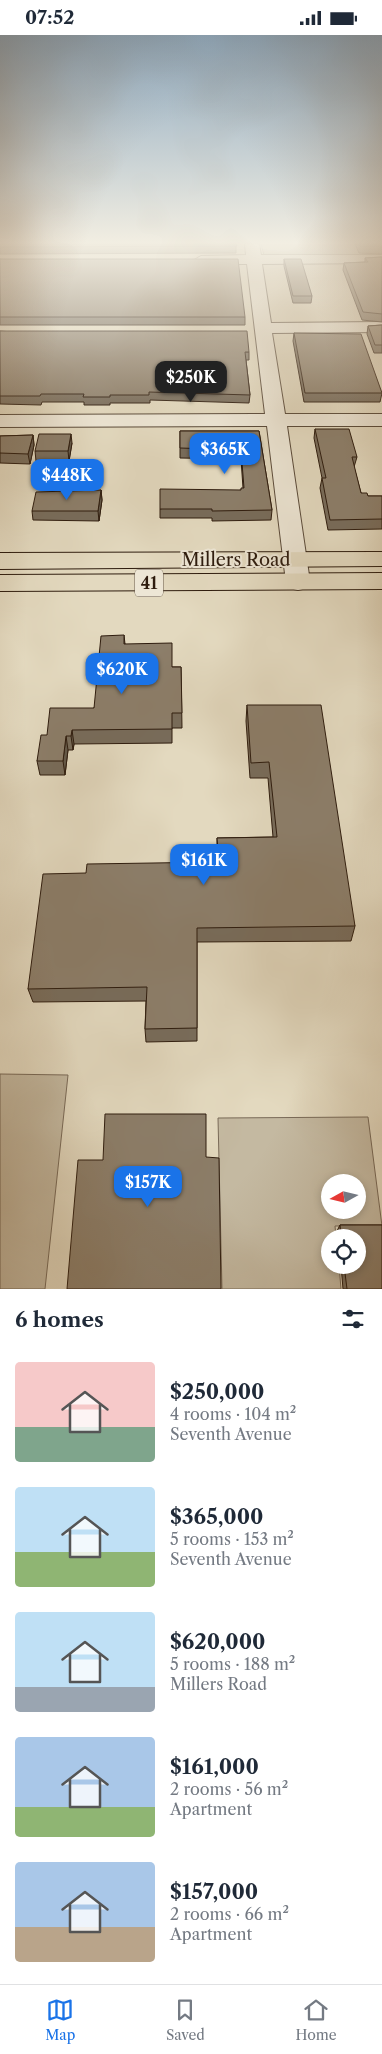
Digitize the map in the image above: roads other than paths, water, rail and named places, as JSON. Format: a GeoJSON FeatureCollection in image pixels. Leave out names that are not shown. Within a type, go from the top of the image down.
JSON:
{"type":"FeatureCollection","features":[{"type":"Feature","properties":{"kind":"main road","name":"Millers Road"},"geometry":{"type":"LineString","coordinates":[[0,583],[297,571],[382,559]]}},
{"type":"Feature","properties":{"kind":"main road","name":"Millers Road"},"geometry":{"type":"LineString","coordinates":[[0,561],[297,571],[382,581]]}},
{"type":"Feature","properties":{"kind":"street"},"geometry":{"type":"LineString","coordinates":[[260,303],[297,571]]}},
{"type":"Feature","properties":{"kind":"street"},"geometry":{"type":"LineString","coordinates":[[244,332],[382,327]]}},
{"type":"Feature","properties":{"kind":"street"},"geometry":{"type":"LineString","coordinates":[[0,421],[382,420]]}}]}
